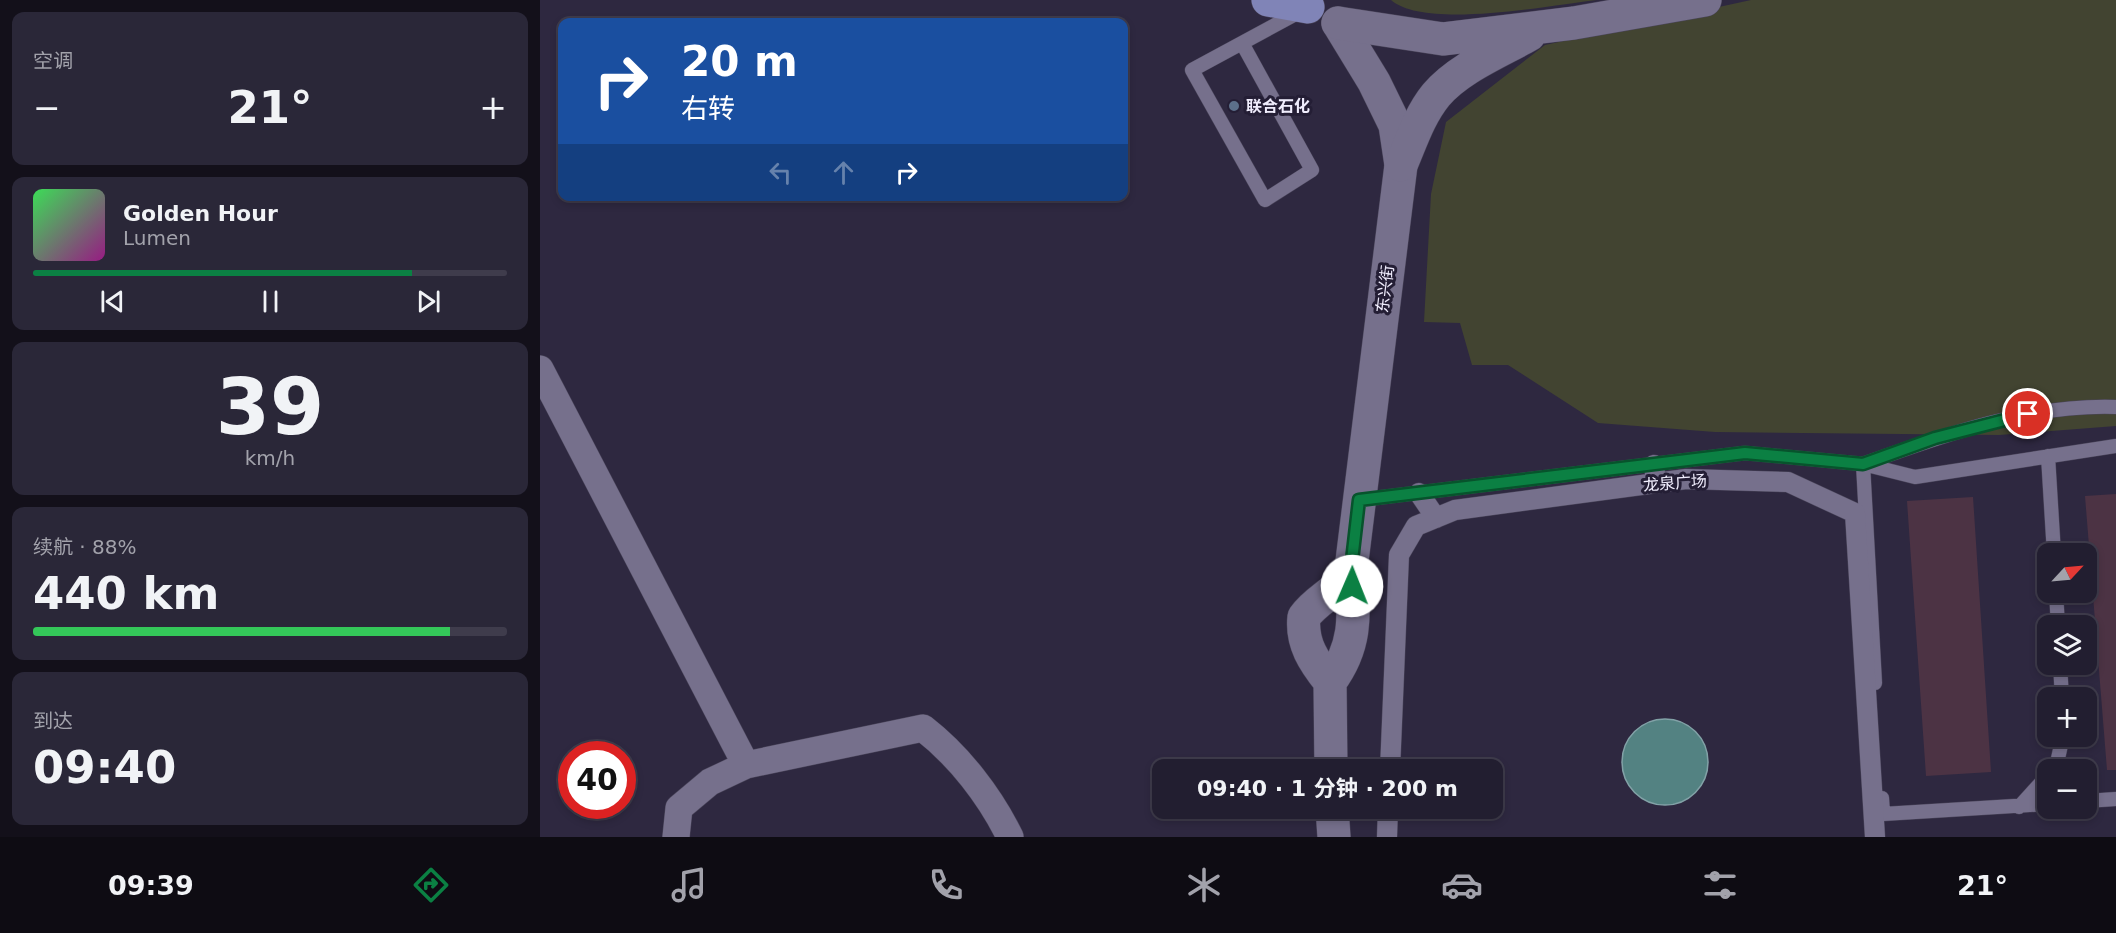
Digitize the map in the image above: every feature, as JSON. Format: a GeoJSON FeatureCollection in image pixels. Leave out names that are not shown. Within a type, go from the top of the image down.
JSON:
{"type":"FeatureCollection","features":[{"type":"Feature","properties":{"kind":"main road"},"geometry":{"type":"LineString","coordinates":[[1268,0],[1319,8]]}},
{"type":"Feature","properties":{"kind":"street"},"geometry":{"type":"LineString","coordinates":[[1319,8],[1443,39],[1543,27],[1705,0]]}},
{"type":"Feature","properties":{"kind":"street","name":"东兴街"},"geometry":{"type":"LineString","coordinates":[[1319,8],[1374,82],[1395,125],[1401,165],[1351,569],[1354,619],[1351,645],[1343,665],[1330,682]]}},
{"type":"Feature","properties":{"kind":"street"},"geometry":{"type":"LineString","coordinates":[[1401,165],[1417,126],[1437,95],[1463,73],[1543,27]]}},
{"type":"Feature","properties":{"kind":"street"},"geometry":{"type":"LineString","coordinates":[[540,369],[746,765]]}},
{"type":"Feature","properties":{"kind":"street","name":"龙泉广场"},"geometry":{"type":"LineString","coordinates":[[1390,759],[1399,555],[1416,526],[1455,510],[1655,474],[1686,479],[1788,482],[1855,513],[1878,814],[1875,837]]}},
{"type":"Feature","properties":{"kind":"street"},"geometry":{"type":"LineString","coordinates":[[1419,493],[1436,518]]}},
{"type":"Feature","properties":{"kind":"street"},"geometry":{"type":"LineString","coordinates":[[1331,759],[1330,682],[1318,667],[1304,641],[1304,617],[1318,601],[1346,580],[1351,569]]}},
{"type":"Feature","properties":{"kind":"street"},"geometry":{"type":"LineString","coordinates":[[676,837],[679,808],[710,782],[746,765],[923,728],[950,749],[1002,820],[1010,837]]}},
{"type":"Feature","properties":{"kind":"street"},"geometry":{"type":"LineString","coordinates":[[1333,819],[1334,837]]}},
{"type":"Feature","properties":{"kind":"street"},"geometry":{"type":"LineString","coordinates":[[1387,837],[1388,819]]}},
{"type":"Feature","properties":{"kind":"lane"},"geometry":{"type":"LineString","coordinates":[[1242,43],[1312,170],[1264,200],[1192,70],[1242,43],[1319,8]]}},
{"type":"Feature","properties":{"kind":"lane"},"geometry":{"type":"LineString","coordinates":[[1863,464],[1935,438],[2028,414],[2079,406],[2116,407]]}},
{"type":"Feature","properties":{"kind":"lane"},"geometry":{"type":"LineString","coordinates":[[1359,500],[1655,474],[1745,453],[1863,464],[1915,477],[2116,446]]}},
{"type":"Feature","properties":{"kind":"lane"},"geometry":{"type":"LineString","coordinates":[[2048,456],[2053,543]]}},
{"type":"Feature","properties":{"kind":"lane"},"geometry":{"type":"LineString","coordinates":[[1863,464],[1878,814],[1884,837]]}},
{"type":"Feature","properties":{"kind":"lane"},"geometry":{"type":"LineString","coordinates":[[2019,807],[2037,787]]}},
{"type":"Feature","properties":{"kind":"lane"},"geometry":{"type":"LineString","coordinates":[[2097,800],[2116,799]]}},
{"type":"Feature","properties":{"kind":"lane"},"geometry":{"type":"LineString","coordinates":[[1878,814],[2037,805]]}},
{"type":"Feature","properties":{"kind":"shaded area"},"geometry":{"type":"Polygon","coordinates":[[[1391,0],[1597,0],[1459,15],[1408,9],[1391,0]]]}},
{"type":"Feature","properties":{"kind":"shaded area"},"geometry":{"type":"Polygon","coordinates":[[[1751,0],[2116,0],[2116,426],[1999,435],[1715,432],[1598,423],[1508,365],[1472,365],[1460,323],[1424,322],[1431,194],[1446,122],[1545,45],[1751,0]]]}},
{"type":"Feature","properties":{"kind":"shaded area"},"geometry":{"type":"Polygon","coordinates":[[[1665,719],[1681,723],[1695,732],[1704,746],[1708,762],[1704,778],[1695,792],[1681,801],[1665,805],[1649,801],[1635,792],[1626,778],[1622,762],[1626,746],[1635,732],[1649,723],[1665,719]]]}},
{"type":"Feature","properties":{"kind":"building"},"geometry":{"type":"Polygon","coordinates":[[[2116,494],[2116,770],[2107,770],[2097,645],[2097,615],[2095,615],[2094,603],[2097,603],[2097,543],[2089,543],[2085,496],[2116,494]]]}},
{"type":"Feature","properties":{"kind":"building"},"geometry":{"type":"Polygon","coordinates":[[[1973,497],[1991,772],[1926,776],[1907,501],[1973,497]]]}},
{"type":"Feature","properties":{"kind":"place","name":"联合石化"},"geometry":{"type":"Point","coordinates":[1234,106]}},
{"type":"Feature","properties":{"kind":"route"},"geometry":{"type":"LineString","coordinates":[[1352,586],[1351,569],[1359,500],[1745,453],[1863,464],[1935,438],[2028,414]]}}]}
